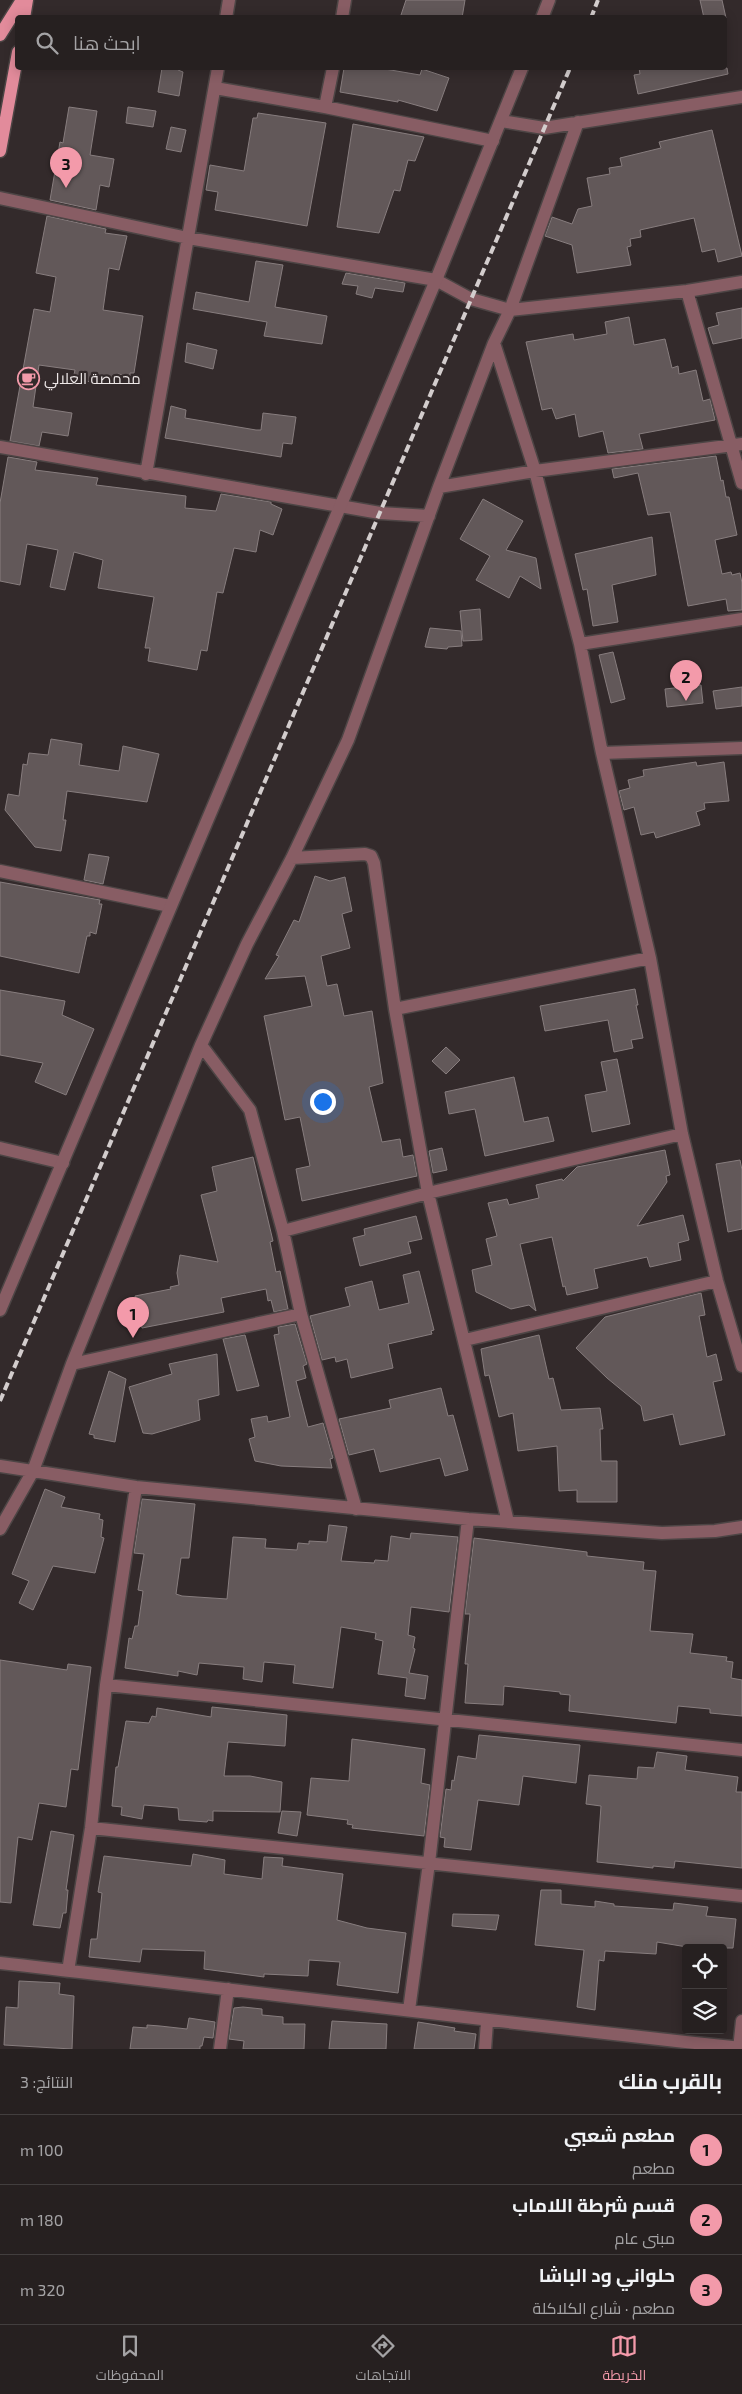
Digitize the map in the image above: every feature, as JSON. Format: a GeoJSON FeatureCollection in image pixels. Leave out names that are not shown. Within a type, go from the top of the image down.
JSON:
{"type":"FeatureCollection","features":[{"type":"Feature","properties":{"kind":"main road"},"geometry":{"type":"LineString","coordinates":[[0,35],[22,0]]}},
{"type":"Feature","properties":{"kind":"main road"},"geometry":{"type":"LineString","coordinates":[[24,15],[27,0]]}},
{"type":"Feature","properties":{"kind":"main road"},"geometry":{"type":"LineString","coordinates":[[0,151],[15,68]]}},
{"type":"Feature","properties":{"kind":"street"},"geometry":{"type":"LineString","coordinates":[[226,15],[229,0]]}},
{"type":"Feature","properties":{"kind":"street"},"geometry":{"type":"LineString","coordinates":[[342,15],[345,0]]}},
{"type":"Feature","properties":{"kind":"street"},"geometry":{"type":"LineString","coordinates":[[543,15],[549,0]]}},
{"type":"Feature","properties":{"kind":"street"},"geometry":{"type":"LineString","coordinates":[[146,474],[218,70]]}},
{"type":"Feature","properties":{"kind":"street"},"geometry":{"type":"LineString","coordinates":[[325,107],[332,70]]}},
{"type":"Feature","properties":{"kind":"street"},"geometry":{"type":"LineString","coordinates":[[0,1310],[339,505],[436,280],[521,70]]}},
{"type":"Feature","properties":{"kind":"street"},"geometry":{"type":"LineString","coordinates":[[215,88],[325,107],[493,141]]}},
{"type":"Feature","properties":{"kind":"street"},"geometry":{"type":"LineString","coordinates":[[501,122],[544,128],[742,97]]}},
{"type":"Feature","properties":{"kind":"street"},"geometry":{"type":"LineString","coordinates":[[0,1529],[32,1471],[72,1364],[201,1046],[247,944],[292,858],[348,740],[429,516],[494,343],[510,310],[578,122]]}},
{"type":"Feature","properties":{"kind":"street"},"geometry":{"type":"LineString","coordinates":[[0,198],[188,238],[436,280],[470,299],[510,310],[687,291],[742,282]]}},
{"type":"Feature","properties":{"kind":"street"},"geometry":{"type":"LineString","coordinates":[[687,291],[738,445],[742,483]]}},
{"type":"Feature","properties":{"kind":"street"},"geometry":{"type":"LineString","coordinates":[[494,343],[535,471],[580,644],[602,753],[650,958],[682,1134],[717,1281],[742,1366]]}},
{"type":"Feature","properties":{"kind":"street"},"geometry":{"type":"LineString","coordinates":[[440,487],[535,471],[738,445]]}},
{"type":"Feature","properties":{"kind":"street"},"geometry":{"type":"LineString","coordinates":[[0,447],[146,474],[380,513],[429,516]]}},
{"type":"Feature","properties":{"kind":"street"},"geometry":{"type":"LineString","coordinates":[[580,644],[742,619]]}},
{"type":"Feature","properties":{"kind":"street"},"geometry":{"type":"LineString","coordinates":[[602,753],[742,748]]}},
{"type":"Feature","properties":{"kind":"street"},"geometry":{"type":"LineString","coordinates":[[292,858],[365,854],[371,856],[374,862],[395,1009],[428,1193],[508,1522]]}},
{"type":"Feature","properties":{"kind":"street"},"geometry":{"type":"LineString","coordinates":[[0,871],[170,906]]}},
{"type":"Feature","properties":{"kind":"street"},"geometry":{"type":"LineString","coordinates":[[395,1009],[650,958]]}},
{"type":"Feature","properties":{"kind":"street"},"geometry":{"type":"LineString","coordinates":[[201,1046],[250,1110],[283,1231],[301,1314],[356,1509]]}},
{"type":"Feature","properties":{"kind":"street"},"geometry":{"type":"LineString","coordinates":[[283,1231],[428,1193],[682,1134]]}},
{"type":"Feature","properties":{"kind":"street"},"geometry":{"type":"LineString","coordinates":[[0,1148],[62,1163]]}},
{"type":"Feature","properties":{"kind":"street"},"geometry":{"type":"LineString","coordinates":[[465,1340],[717,1281]]}},
{"type":"Feature","properties":{"kind":"street"},"geometry":{"type":"LineString","coordinates":[[72,1364],[301,1314]]}},
{"type":"Feature","properties":{"kind":"street"},"geometry":{"type":"LineString","coordinates":[[0,1466],[136,1486],[468,1519],[662,1533],[715,1531],[742,1527]]}},
{"type":"Feature","properties":{"kind":"street"},"geometry":{"type":"LineString","coordinates":[[68,1970],[91,1828],[106,1685],[136,1486]]}},
{"type":"Feature","properties":{"kind":"street"},"geometry":{"type":"LineString","coordinates":[[409,2010],[429,1863],[468,1519]]}},
{"type":"Feature","properties":{"kind":"street"},"geometry":{"type":"LineString","coordinates":[[106,1685],[742,1750]]}},
{"type":"Feature","properties":{"kind":"street"},"geometry":{"type":"LineString","coordinates":[[91,1828],[742,1896]]}},
{"type":"Feature","properties":{"kind":"street"},"geometry":{"type":"LineString","coordinates":[[0,1963],[409,2010],[488,2022],[740,2049],[742,2021]]}},
{"type":"Feature","properties":{"kind":"street"},"geometry":{"type":"LineString","coordinates":[[220,2049],[228,1989]]}},
{"type":"Feature","properties":{"kind":"street"},"geometry":{"type":"LineString","coordinates":[[485,2049],[488,2022]]}},
{"type":"Feature","properties":{"kind":"building"},"geometry":{"type":"Polygon","coordinates":[[[406,0],[465,0],[462,15],[401,15],[406,0]]]}},
{"type":"Feature","properties":{"kind":"building"},"geometry":{"type":"Polygon","coordinates":[[[700,0],[722,0],[725,15],[703,15],[700,0]]]}},
{"type":"Feature","properties":{"kind":"building"},"geometry":{"type":"Polygon","coordinates":[[[727,68],[728,74],[638,94],[634,75],[640,74],[639,70],[727,70],[727,68]]]}},
{"type":"Feature","properties":{"kind":"building"},"geometry":{"type":"Polygon","coordinates":[[[162,70],[178,70],[183,72],[179,96],[158,92],[162,70]]]}},
{"type":"Feature","properties":{"kind":"building"},"geometry":{"type":"Polygon","coordinates":[[[344,70],[391,70],[420,75],[422,70],[425,70],[449,78],[437,111],[398,100],[398,102],[340,92],[344,70]]]}},
{"type":"Feature","properties":{"kind":"building"},"geometry":{"type":"Polygon","coordinates":[[[69,107],[97,111],[90,155],[114,159],[109,187],[100,185],[96,210],[50,200],[60,142],[63,143],[69,107]]]}},
{"type":"Feature","properties":{"kind":"building"},"geometry":{"type":"Polygon","coordinates":[[[128,107],[156,111],[153,127],[126,123],[128,107]]]}},
{"type":"Feature","properties":{"kind":"building"},"geometry":{"type":"Polygon","coordinates":[[[258,113],[326,123],[307,226],[215,210],[218,192],[206,190],[210,165],[244,171],[253,118],[257,118],[258,113]]]}},
{"type":"Feature","properties":{"kind":"building"},"geometry":{"type":"Polygon","coordinates":[[[353,124],[424,137],[415,161],[408,160],[400,191],[394,190],[379,233],[337,227],[353,124]]]}},
{"type":"Feature","properties":{"kind":"building"},"geometry":{"type":"Polygon","coordinates":[[[171,127],[186,130],[181,152],[166,149],[171,127]]]}},
{"type":"Feature","properties":{"kind":"building"},"geometry":{"type":"Polygon","coordinates":[[[712,130],[742,256],[718,262],[715,249],[702,252],[694,218],[640,230],[641,237],[630,239],[631,246],[627,247],[631,265],[577,273],[572,245],[545,236],[552,217],[572,224],[578,209],[592,206],[587,178],[610,174],[609,168],[622,166],[620,158],[661,148],[659,142],[712,130]]]}},
{"type":"Feature","properties":{"kind":"building"},"geometry":{"type":"Polygon","coordinates":[[[47,216],[106,229],[105,233],[127,236],[119,270],[109,268],[103,310],[143,316],[134,373],[130,373],[130,376],[118,374],[117,378],[99,376],[98,383],[73,379],[75,370],[39,365],[33,407],[72,413],[68,436],[42,432],[39,446],[10,441],[34,309],[50,312],[56,277],[36,273],[47,216]]]}},
{"type":"Feature","properties":{"kind":"building"},"geometry":{"type":"Polygon","coordinates":[[[256,261],[283,265],[275,307],[327,316],[322,344],[264,336],[267,322],[193,309],[196,292],[249,302],[256,261]]]}},
{"type":"Feature","properties":{"kind":"building"},"geometry":{"type":"Polygon","coordinates":[[[346,273],[405,283],[403,292],[375,288],[372,298],[356,294],[358,286],[342,284],[346,273]]]}},
{"type":"Feature","properties":{"kind":"building"},"geometry":{"type":"Polygon","coordinates":[[[742,308],[742,338],[713,344],[708,328],[719,325],[716,313],[742,308]]]}},
{"type":"Feature","properties":{"kind":"building"},"geometry":{"type":"Polygon","coordinates":[[[629,317],[634,345],[665,339],[672,368],[678,366],[679,374],[696,370],[703,401],[710,399],[715,420],[639,434],[643,449],[608,453],[603,431],[579,437],[575,414],[556,419],[552,408],[542,410],[526,342],[573,334],[574,340],[607,334],[605,322],[629,317]]]}},
{"type":"Feature","properties":{"kind":"building"},"geometry":{"type":"Polygon","coordinates":[[[187,343],[217,350],[213,369],[185,362],[187,343]]]}},
{"type":"Feature","properties":{"kind":"building"},"geometry":{"type":"Polygon","coordinates":[[[171,406],[186,410],[185,418],[256,430],[261,430],[263,413],[296,417],[292,444],[283,443],[281,457],[165,438],[171,406]]]}},
{"type":"Feature","properties":{"kind":"building"},"geometry":{"type":"Polygon","coordinates":[[[716,456],[726,497],[729,497],[737,535],[715,540],[722,574],[731,572],[732,575],[740,573],[742,610],[728,611],[726,599],[688,606],[670,512],[648,515],[638,473],[614,478],[612,469],[716,456]]]}},
{"type":"Feature","properties":{"kind":"building"},"geometry":{"type":"Polygon","coordinates":[[[8,457],[37,462],[35,470],[98,478],[96,485],[186,496],[185,508],[216,511],[221,494],[271,502],[271,504],[282,509],[273,535],[260,530],[256,552],[234,548],[223,593],[217,592],[207,651],[201,650],[197,670],[148,661],[150,648],[145,648],[154,597],[98,588],[103,560],[74,552],[65,590],[50,587],[58,550],[27,544],[20,585],[0,581],[0,503],[8,457]]]}},
{"type":"Feature","properties":{"kind":"building"},"geometry":{"type":"Polygon","coordinates":[[[483,499],[523,521],[506,550],[536,558],[541,589],[520,576],[509,598],[476,580],[490,556],[460,539],[483,499]]]}},
{"type":"Feature","properties":{"kind":"building"},"geometry":{"type":"Polygon","coordinates":[[[652,537],[656,575],[612,585],[618,622],[593,626],[587,589],[583,590],[575,554],[652,537]]]}},
{"type":"Feature","properties":{"kind":"building"},"geometry":{"type":"Polygon","coordinates":[[[480,609],[482,640],[463,641],[460,611],[480,609]]]}},
{"type":"Feature","properties":{"kind":"building"},"geometry":{"type":"Polygon","coordinates":[[[430,628],[461,631],[462,646],[448,647],[447,649],[425,647],[430,628]]]}},
{"type":"Feature","properties":{"kind":"building"},"geometry":{"type":"Polygon","coordinates":[[[613,652],[625,699],[611,703],[599,655],[613,652]]]}},
{"type":"Feature","properties":{"kind":"building"},"geometry":{"type":"Polygon","coordinates":[[[701,685],[703,703],[667,707],[665,689],[701,685]]]}},
{"type":"Feature","properties":{"kind":"building"},"geometry":{"type":"Polygon","coordinates":[[[742,687],[742,706],[716,709],[713,691],[742,687]]]}},
{"type":"Feature","properties":{"kind":"building"},"geometry":{"type":"Polygon","coordinates":[[[51,739],[82,744],[79,765],[119,771],[123,746],[159,754],[147,802],[67,791],[63,820],[66,820],[61,851],[35,847],[5,810],[8,794],[19,796],[23,764],[27,765],[29,753],[48,755],[51,739]]]}},
{"type":"Feature","properties":{"kind":"building"},"geometry":{"type":"Polygon","coordinates":[[[696,762],[697,766],[724,762],[729,801],[704,803],[705,809],[696,812],[700,825],[656,838],[654,832],[641,835],[634,807],[624,810],[619,791],[630,788],[628,780],[644,776],[643,770],[696,762]]]}},
{"type":"Feature","properties":{"kind":"building"},"geometry":{"type":"Polygon","coordinates":[[[89,854],[109,857],[103,884],[84,880],[89,854]]]}},
{"type":"Feature","properties":{"kind":"building"},"geometry":{"type":"Polygon","coordinates":[[[315,876],[330,881],[345,877],[352,911],[342,914],[350,948],[321,956],[327,986],[337,984],[344,1016],[372,1011],[383,1083],[369,1087],[382,1142],[400,1139],[403,1157],[413,1155],[417,1176],[302,1201],[296,1169],[310,1166],[300,1117],[285,1120],[264,1016],[312,1006],[305,976],[265,979],[279,956],[276,955],[294,920],[299,922],[315,876]]]}},
{"type":"Feature","properties":{"kind":"building"},"geometry":{"type":"Polygon","coordinates":[[[0,882],[100,900],[99,904],[102,904],[96,934],[90,932],[90,936],[87,936],[79,973],[0,956],[0,882]]]}},
{"type":"Feature","properties":{"kind":"building"},"geometry":{"type":"Polygon","coordinates":[[[635,989],[638,1005],[636,1005],[643,1038],[631,1040],[633,1048],[614,1052],[608,1020],[545,1031],[540,1006],[635,989]]]}},
{"type":"Feature","properties":{"kind":"building"},"geometry":{"type":"Polygon","coordinates":[[[0,990],[65,1001],[62,1015],[94,1029],[66,1095],[35,1082],[43,1063],[0,1055],[0,990]]]}},
{"type":"Feature","properties":{"kind":"building"},"geometry":{"type":"Polygon","coordinates":[[[446,1047],[460,1060],[446,1074],[432,1061],[446,1047]]]}},
{"type":"Feature","properties":{"kind":"building"},"geometry":{"type":"Polygon","coordinates":[[[617,1059],[630,1124],[592,1132],[585,1095],[607,1091],[601,1062],[617,1059]]]}},
{"type":"Feature","properties":{"kind":"building"},"geometry":{"type":"Polygon","coordinates":[[[514,1077],[524,1122],[548,1117],[554,1141],[485,1156],[475,1109],[449,1114],[445,1092],[514,1077]]]}},
{"type":"Feature","properties":{"kind":"building"},"geometry":{"type":"Polygon","coordinates":[[[442,1148],[447,1170],[433,1173],[429,1151],[442,1148]]]}},
{"type":"Feature","properties":{"kind":"building"},"geometry":{"type":"Polygon","coordinates":[[[665,1150],[670,1175],[666,1176],[667,1182],[637,1226],[683,1215],[689,1240],[678,1243],[681,1260],[650,1267],[647,1257],[594,1269],[598,1288],[567,1295],[565,1286],[563,1287],[552,1237],[520,1244],[536,1311],[529,1305],[511,1309],[476,1292],[472,1270],[492,1265],[486,1239],[497,1236],[488,1203],[507,1199],[509,1205],[539,1198],[536,1185],[562,1179],[563,1181],[577,1167],[665,1150]]]}},
{"type":"Feature","properties":{"kind":"building"},"geometry":{"type":"Polygon","coordinates":[[[253,1157],[273,1241],[270,1242],[276,1272],[280,1271],[288,1309],[274,1312],[271,1300],[268,1301],[266,1289],[221,1298],[224,1312],[142,1328],[135,1296],[171,1289],[170,1287],[179,1285],[177,1273],[180,1255],[218,1262],[201,1195],[217,1191],[212,1167],[253,1157]]]}},
{"type":"Feature","properties":{"kind":"building"},"geometry":{"type":"Polygon","coordinates":[[[740,1160],[742,1170],[742,1229],[728,1232],[716,1164],[740,1160]]]}},
{"type":"Feature","properties":{"kind":"building"},"geometry":{"type":"Polygon","coordinates":[[[416,1216],[422,1239],[408,1242],[411,1253],[360,1266],[353,1238],[365,1235],[364,1229],[416,1216]]]}},
{"type":"Feature","properties":{"kind":"building"},"geometry":{"type":"Polygon","coordinates":[[[419,1271],[434,1330],[431,1331],[432,1334],[388,1344],[393,1368],[351,1378],[347,1359],[336,1362],[335,1357],[322,1360],[310,1316],[350,1306],[345,1288],[372,1281],[379,1310],[409,1303],[403,1275],[419,1271]]]}},
{"type":"Feature","properties":{"kind":"building"},"geometry":{"type":"Polygon","coordinates":[[[701,1293],[705,1315],[699,1316],[707,1357],[716,1354],[722,1380],[713,1382],[725,1435],[680,1445],[673,1414],[644,1421],[641,1406],[607,1378],[576,1348],[605,1317],[701,1293]]]}},
{"type":"Feature","properties":{"kind":"building"},"geometry":{"type":"Polygon","coordinates":[[[295,1324],[307,1364],[303,1366],[306,1378],[296,1381],[308,1427],[323,1423],[333,1458],[330,1459],[332,1468],[281,1466],[255,1461],[249,1439],[255,1437],[251,1419],[267,1416],[268,1422],[290,1417],[274,1335],[279,1334],[278,1327],[295,1324]]]}},
{"type":"Feature","properties":{"kind":"building"},"geometry":{"type":"Polygon","coordinates":[[[245,1335],[259,1386],[237,1391],[223,1339],[245,1335]]]}},
{"type":"Feature","properties":{"kind":"building"},"geometry":{"type":"Polygon","coordinates":[[[539,1335],[549,1379],[553,1378],[561,1410],[600,1408],[603,1429],[600,1429],[601,1461],[617,1461],[617,1502],[577,1502],[577,1490],[559,1491],[557,1446],[518,1451],[513,1413],[499,1417],[489,1375],[485,1376],[481,1349],[539,1335]]]}},
{"type":"Feature","properties":{"kind":"building"},"geometry":{"type":"Polygon","coordinates":[[[217,1354],[219,1395],[198,1400],[200,1420],[152,1434],[143,1433],[129,1387],[172,1374],[169,1364],[217,1354]]]}},
{"type":"Feature","properties":{"kind":"building"},"geometry":{"type":"Polygon","coordinates":[[[109,1371],[126,1379],[115,1442],[94,1438],[94,1435],[89,1434],[109,1371]]]}},
{"type":"Feature","properties":{"kind":"building"},"geometry":{"type":"Polygon","coordinates":[[[441,1388],[448,1416],[453,1415],[468,1470],[445,1476],[440,1458],[380,1472],[374,1449],[349,1455],[339,1419],[391,1408],[389,1400],[441,1388]]]}},
{"type":"Feature","properties":{"kind":"building"},"geometry":{"type":"Polygon","coordinates":[[[45,1489],[65,1497],[61,1507],[100,1514],[99,1519],[103,1520],[101,1537],[104,1538],[95,1573],[53,1566],[33,1610],[19,1603],[29,1581],[12,1574],[45,1489]]]}},
{"type":"Feature","properties":{"kind":"building"},"geometry":{"type":"Polygon","coordinates":[[[142,1499],[195,1504],[189,1558],[181,1558],[176,1594],[182,1596],[227,1599],[233,1537],[266,1539],[265,1548],[297,1550],[298,1543],[309,1544],[309,1541],[327,1542],[329,1525],[347,1527],[341,1561],[374,1563],[375,1560],[388,1561],[391,1536],[410,1539],[411,1533],[458,1537],[449,1612],[411,1607],[408,1635],[415,1637],[413,1648],[415,1649],[409,1673],[428,1676],[425,1699],[405,1696],[407,1678],[378,1674],[383,1641],[375,1639],[376,1633],[341,1627],[333,1688],[293,1683],[295,1665],[264,1662],[262,1682],[243,1679],[244,1667],[199,1663],[197,1675],[178,1671],[178,1676],[125,1668],[129,1638],[132,1639],[135,1626],[138,1626],[143,1591],[138,1590],[144,1554],[134,1553],[142,1499]]]}},
{"type":"Feature","properties":{"kind":"building"},"geometry":{"type":"Polygon","coordinates":[[[474,1538],[587,1552],[587,1556],[644,1562],[643,1570],[656,1571],[650,1631],[693,1634],[690,1653],[727,1657],[726,1661],[733,1662],[731,1678],[742,1680],[742,1716],[710,1713],[710,1709],[678,1706],[676,1723],[569,1711],[570,1695],[560,1694],[560,1692],[504,1686],[503,1705],[465,1703],[468,1664],[465,1664],[470,1614],[465,1614],[474,1538]]]}},
{"type":"Feature","properties":{"kind":"building"},"geometry":{"type":"Polygon","coordinates":[[[0,1660],[67,1670],[68,1664],[91,1667],[78,1770],[71,1769],[66,1807],[39,1803],[32,1840],[18,1837],[11,1903],[0,1902],[0,1660]]]}},
{"type":"Feature","properties":{"kind":"building"},"geometry":{"type":"Polygon","coordinates":[[[212,1707],[287,1715],[285,1746],[228,1742],[224,1776],[250,1776],[282,1782],[280,1812],[213,1811],[213,1821],[208,1820],[207,1822],[179,1820],[178,1808],[144,1805],[142,1819],[121,1815],[122,1807],[112,1806],[116,1767],[118,1767],[126,1721],[149,1723],[152,1716],[156,1717],[157,1708],[211,1717],[212,1707]]]}},
{"type":"Feature","properties":{"kind":"building"},"geometry":{"type":"Polygon","coordinates":[[[479,1735],[580,1745],[576,1783],[523,1776],[519,1805],[478,1800],[471,1850],[444,1847],[445,1838],[440,1837],[446,1789],[451,1790],[458,1756],[476,1759],[479,1735]]]}},
{"type":"Feature","properties":{"kind":"building"},"geometry":{"type":"Polygon","coordinates":[[[352,1739],[425,1749],[421,1783],[430,1785],[424,1836],[352,1828],[353,1825],[347,1824],[348,1820],[307,1815],[311,1778],[349,1781],[352,1739]]]}},
{"type":"Feature","properties":{"kind":"building"},"geometry":{"type":"Polygon","coordinates":[[[657,1752],[687,1756],[685,1770],[738,1777],[736,1792],[742,1792],[742,1868],[675,1861],[674,1868],[653,1866],[653,1868],[597,1862],[601,1806],[586,1804],[589,1775],[637,1779],[638,1767],[654,1768],[657,1752]]]}},
{"type":"Feature","properties":{"kind":"building"},"geometry":{"type":"Polygon","coordinates":[[[282,1811],[301,1812],[297,1836],[278,1833],[282,1811]]]}},
{"type":"Feature","properties":{"kind":"building"},"geometry":{"type":"Polygon","coordinates":[[[51,1831],[74,1835],[66,1890],[68,1890],[66,1913],[63,1913],[60,1928],[33,1925],[51,1831]]]}},
{"type":"Feature","properties":{"kind":"building"},"geometry":{"type":"Polygon","coordinates":[[[193,1854],[225,1860],[224,1874],[262,1879],[264,1857],[283,1858],[282,1866],[343,1874],[337,1920],[367,1928],[406,1933],[398,1993],[337,1985],[340,1962],[309,1960],[308,1976],[264,1974],[264,1977],[204,1969],[205,1951],[142,1949],[140,1962],[89,1957],[91,1939],[97,1939],[102,1893],[98,1892],[104,1856],[191,1866],[193,1854]]]}},
{"type":"Feature","properties":{"kind":"building"},"geometry":{"type":"Polygon","coordinates":[[[541,1890],[561,1890],[561,1904],[595,1907],[595,1901],[614,1904],[614,1906],[673,1910],[674,1903],[708,1907],[706,1916],[736,1919],[733,1948],[727,1948],[727,1944],[682,1944],[682,1946],[657,1942],[656,1954],[605,1951],[604,1961],[599,1960],[595,2010],[577,2007],[584,1950],[535,1945],[541,1890]]]}},
{"type":"Feature","properties":{"kind":"building"},"geometry":{"type":"Polygon","coordinates":[[[453,1914],[499,1915],[496,1930],[452,1926],[453,1914]]]}},
{"type":"Feature","properties":{"kind":"building"},"geometry":{"type":"Polygon","coordinates":[[[19,1981],[60,1983],[59,1994],[74,1996],[72,2049],[4,2045],[6,2007],[18,2008],[19,1981]]]}},
{"type":"Feature","properties":{"kind":"building"},"geometry":{"type":"Polygon","coordinates":[[[234,2008],[262,2009],[262,2015],[283,2017],[283,2024],[305,2024],[304,2049],[243,2049],[244,2041],[229,2039],[234,2008]]]}},
{"type":"Feature","properties":{"kind":"building"},"geometry":{"type":"Polygon","coordinates":[[[189,2018],[215,2022],[213,2038],[204,2037],[200,2049],[130,2049],[133,2027],[147,2028],[147,2025],[187,2029],[189,2018]]]}},
{"type":"Feature","properties":{"kind":"building"},"geometry":{"type":"Polygon","coordinates":[[[332,2021],[387,2024],[386,2049],[329,2049],[332,2021]]]}},
{"type":"Feature","properties":{"kind":"building"},"geometry":{"type":"Polygon","coordinates":[[[418,2022],[455,2028],[454,2031],[476,2034],[474,2049],[414,2049],[418,2022]]]}},
{"type":"Feature","properties":{"kind":"railway"},"geometry":{"type":"LineString","coordinates":[[592,15],[598,0]]}},
{"type":"Feature","properties":{"kind":"railway"},"geometry":{"type":"LineString","coordinates":[[0,1401],[569,70]]}},
{"type":"Feature","properties":{"kind":"place","name":"حلواني ود الباشا"},"geometry":{"type":"Point","coordinates":[66,188]}},
{"type":"Feature","properties":{"kind":"place","name":"محمصة العلالي"},"geometry":{"type":"Point","coordinates":[28,378]}},
{"type":"Feature","properties":{"kind":"place","name":"قسم شرطة اللاماب"},"geometry":{"type":"Point","coordinates":[686,701]}},
{"type":"Feature","properties":{"kind":"place","name":"مطعم شعبي"},"geometry":{"type":"Point","coordinates":[133,1338]}}]}
